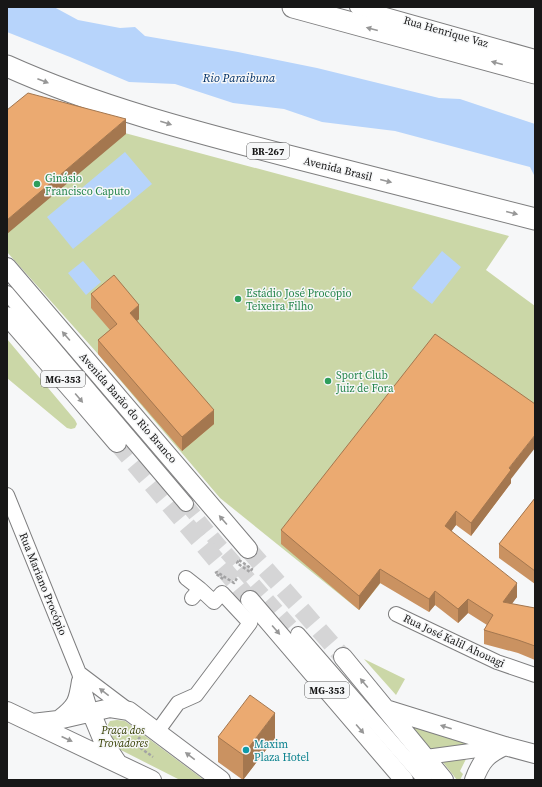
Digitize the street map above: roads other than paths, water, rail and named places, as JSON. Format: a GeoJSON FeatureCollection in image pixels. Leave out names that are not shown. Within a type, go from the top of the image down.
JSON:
{"type":"FeatureCollection","features":[{"type":"Feature","properties":{"kind":"highway"},"geometry":{"type":"LineString","coordinates":[[293,7],[322,10],[535,73]]}},
{"type":"Feature","properties":{"kind":"highway","name":"Avenida Brasil"},"geometry":{"type":"LineString","coordinates":[[7,66],[91,100],[197,133],[535,219]]}},
{"type":"Feature","properties":{"kind":"main road","name":"Avenida Barão do Rio Branco"},"geometry":{"type":"LineString","coordinates":[[7,267],[247,557]]}},
{"type":"Feature","properties":{"kind":"main road","name":"MG-353"},"geometry":{"type":"LineString","coordinates":[[7,316],[117,444]]}},
{"type":"Feature","properties":{"kind":"main road","name":"MG-353"},"geometry":{"type":"LineString","coordinates":[[250,600],[404,780]]}},
{"type":"Feature","properties":{"kind":"main road"},"geometry":{"type":"LineString","coordinates":[[342,657],[444,780]]}},
{"type":"Feature","properties":{"kind":"main road"},"geometry":{"type":"LineString","coordinates":[[58,720],[70,711],[78,700],[80,677]]}},
{"type":"Feature","properties":{"kind":"main road"},"geometry":{"type":"LineString","coordinates":[[32,723],[58,720],[110,708],[129,711],[149,734],[221,780]]}},
{"type":"Feature","properties":{"kind":"main road"},"geometry":{"type":"LineString","coordinates":[[386,709],[535,754]]}},
{"type":"Feature","properties":{"kind":"main road"},"geometry":{"type":"LineString","coordinates":[[7,711],[117,762],[152,780]]}},
{"type":"Feature","properties":{"kind":"main road"},"geometry":{"type":"LineString","coordinates":[[91,712],[103,741],[117,762]]}},
{"type":"Feature","properties":{"kind":"main road"},"geometry":{"type":"LineString","coordinates":[[474,780],[480,766],[486,758],[494,751],[505,746]]}},
{"type":"Feature","properties":{"kind":"street","name":"Rua Henrique Vaz"},"geometry":{"type":"LineString","coordinates":[[357,7],[535,57]]}},
{"type":"Feature","properties":{"kind":"street","name":"Avenida Barão do Rio Branco"},"geometry":{"type":"LineString","coordinates":[[7,293],[186,504]]}},
{"type":"Feature","properties":{"kind":"street","name":"Rua Mariano Procópio"},"geometry":{"type":"LineString","coordinates":[[7,495],[80,677],[91,712]]}},
{"type":"Feature","properties":{"kind":"street"},"geometry":{"type":"LineString","coordinates":[[149,734],[178,703],[196,695],[250,623],[226,589],[214,602],[196,594],[186,578]]}},
{"type":"Feature","properties":{"kind":"street","name":"Rua José Kalil Ahouagi"},"geometry":{"type":"LineString","coordinates":[[396,614],[497,662],[535,675]]}},
{"type":"Feature","properties":{"kind":"street"},"geometry":{"type":"LineString","coordinates":[[298,634],[425,780]]}},
{"type":"Feature","properties":{"kind":"street"},"geometry":{"type":"LineString","coordinates":[[80,677],[129,711]]}},
{"type":"Feature","properties":{"kind":"street"},"geometry":{"type":"LineString","coordinates":[[399,749],[426,757],[505,746]]}},
{"type":"Feature","properties":{"kind":"water","name":"Rio Paraibuna"},"geometry":{"type":"Polygon","coordinates":[[[7,7],[54,7],[78,20],[120,28],[135,27],[145,36],[238,52],[317,68],[439,98],[460,99],[535,124],[535,177],[530,167],[395,131],[322,122],[284,109],[233,103],[175,84],[129,82],[7,32],[7,7]]]}},
{"type":"Feature","properties":{"kind":"water"},"geometry":{"type":"Polygon","coordinates":[[[125,152],[152,184],[73,249],[47,217],[125,152]]]}},
{"type":"Feature","properties":{"kind":"water"},"geometry":{"type":"Polygon","coordinates":[[[442,251],[461,267],[432,304],[412,288],[442,251]]]}},
{"type":"Feature","properties":{"kind":"water"},"geometry":{"type":"Polygon","coordinates":[[[83,261],[101,282],[86,295],[68,273],[83,261]]]}},
{"type":"Feature","properties":{"kind":"tunnel"},"geometry":{"type":"LineString","coordinates":[[117,443],[250,600]]}},
{"type":"Feature","properties":{"kind":"tunnel"},"geometry":{"type":"LineString","coordinates":[[186,504],[216,541],[298,634]]}},
{"type":"Feature","properties":{"kind":"tunnel"},"geometry":{"type":"LineString","coordinates":[[248,549],[343,657]]}},
{"type":"Feature","properties":{"kind":"place","name":"Ginásio Francisco Caputo"},"geometry":{"type":"Point","coordinates":[37,184]}},
{"type":"Feature","properties":{"kind":"place","name":"Estádio José Procópio Teixeira Filho"},"geometry":{"type":"Point","coordinates":[238,299]}},
{"type":"Feature","properties":{"kind":"place","name":"Sport Club Juiz de Fora"},"geometry":{"type":"Point","coordinates":[328,381]}},
{"type":"Feature","properties":{"kind":"place","name":"Maxim Plaza Hotel"},"geometry":{"type":"Point","coordinates":[246,750]}},
{"type":"Feature","properties":{"kind":"park label","name":"Praça dos Trovadores"},"geometry":{"type":"Point","coordinates":[123,736]}}]}
